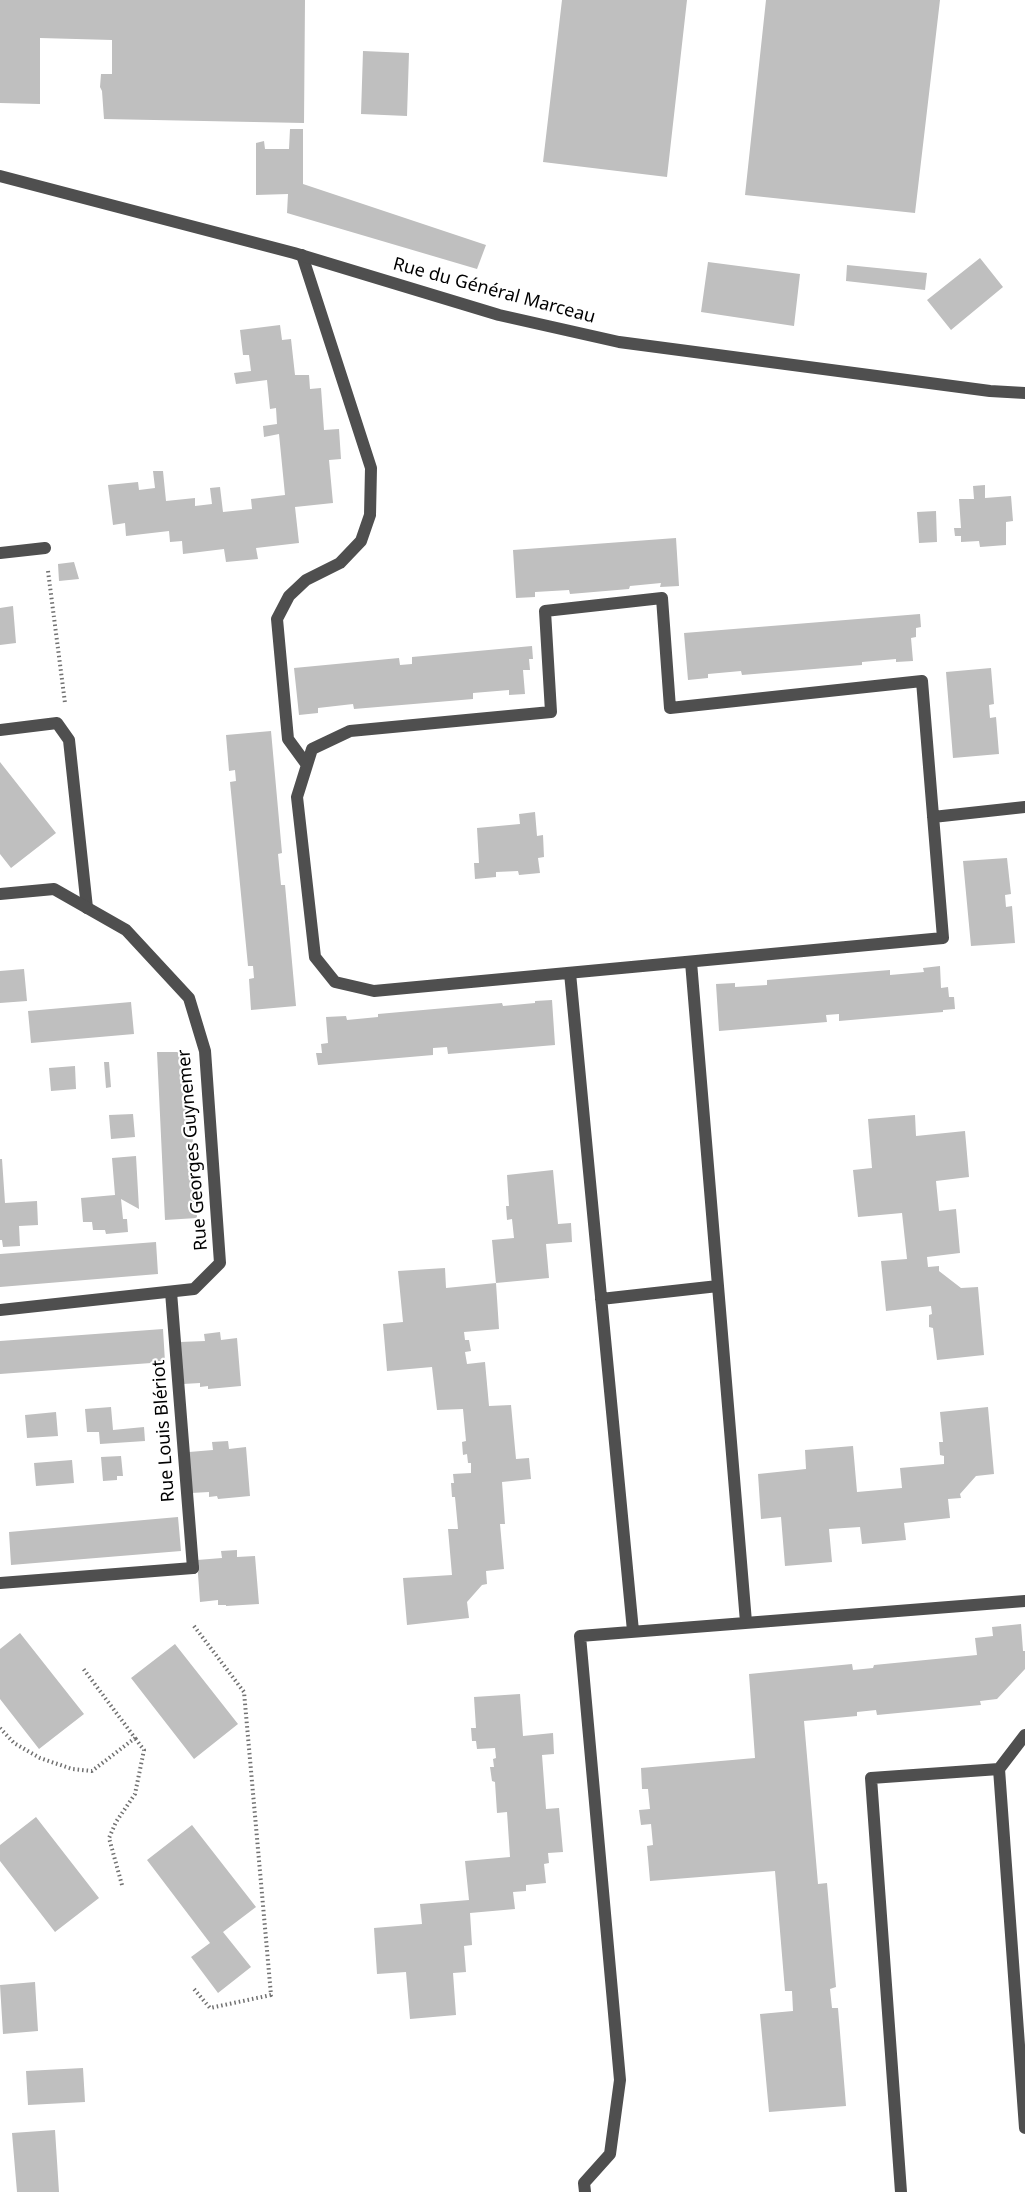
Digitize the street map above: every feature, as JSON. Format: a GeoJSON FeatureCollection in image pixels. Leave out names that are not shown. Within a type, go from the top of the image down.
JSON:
{"type":"FeatureCollection","features":[{"type":"Feature","properties":{"kind":"street","name":"Rue du Général Marceau"},"geometry":{"type":"LineString","coordinates":[[0,176],[302,255],[499,315],[619,342],[968,388],[1025,393]]}},
{"type":"Feature","properties":{"kind":"street"},"geometry":{"type":"LineString","coordinates":[[302,255],[371,468],[370,515],[361,540],[340,563],[306,580],[289,596],[277,619],[288,739],[307,765]]}},
{"type":"Feature","properties":{"kind":"street"},"geometry":{"type":"LineString","coordinates":[[0,553],[45,548]]}},
{"type":"Feature","properties":{"kind":"street"},"geometry":{"type":"LineString","coordinates":[[662,598],[670,708],[922,681],[943,938],[374,991],[335,982],[315,957],[297,797],[307,765],[312,749],[350,731],[552,712],[545,611],[662,598]]}},
{"type":"Feature","properties":{"kind":"street"},"geometry":{"type":"LineString","coordinates":[[0,730],[57,723],[69,740],[87,908]]}},
{"type":"Feature","properties":{"kind":"street"},"geometry":{"type":"LineString","coordinates":[[933,817],[1025,807]]}},
{"type":"Feature","properties":{"kind":"street","name":"Rue Georges Guynemer"},"geometry":{"type":"LineString","coordinates":[[0,894],[54,889],[126,930],[189,998],[206,1051],[220,1263],[194,1288],[0,1310]]}},
{"type":"Feature","properties":{"kind":"street"},"geometry":{"type":"LineString","coordinates":[[691,962],[746,1622]]}},
{"type":"Feature","properties":{"kind":"street"},"geometry":{"type":"LineString","coordinates":[[570,973],[633,1631]]}},
{"type":"Feature","properties":{"kind":"street"},"geometry":{"type":"LineString","coordinates":[[601,1299],[718,1286]]}},
{"type":"Feature","properties":{"kind":"street","name":"Rue Louis Blériot"},"geometry":{"type":"LineString","coordinates":[[0,1583],[193,1568],[171,1292]]}},
{"type":"Feature","properties":{"kind":"street"},"geometry":{"type":"LineString","coordinates":[[585,2192],[585,2183],[610,2154],[620,2080],[580,1636],[1025,1601]]}},
{"type":"Feature","properties":{"kind":"street"},"geometry":{"type":"LineString","coordinates":[[1025,1735],[999,1769],[1025,2128]]}},
{"type":"Feature","properties":{"kind":"street"},"geometry":{"type":"LineString","coordinates":[[901,2192],[872,1778],[999,1769]]}},
{"type":"Feature","properties":{"kind":"path"},"geometry":{"type":"LineString","coordinates":[[45,548],[69,740]]}},
{"type":"Feature","properties":{"kind":"path"},"geometry":{"type":"LineString","coordinates":[[194,1626],[244,1692],[271,1995],[210,2008],[194,1989]]}},
{"type":"Feature","properties":{"kind":"path"},"geometry":{"type":"LineString","coordinates":[[82,1666],[144,1750],[135,1794],[116,1822],[109,1838],[122,1886]]}},
{"type":"Feature","properties":{"kind":"path"},"geometry":{"type":"LineString","coordinates":[[0,1728],[14,1743],[40,1758],[72,1769],[92,1771],[135,1738]]}},
{"type":"Feature","properties":{"kind":"building"},"geometry":{"type":"Polygon","coordinates":[[[0,0],[305,0],[304,123],[104,119],[100,87],[101,74],[112,74],[112,40],[40,38],[40,104],[0,103],[0,0]]]}},
{"type":"Feature","properties":{"kind":"building"},"geometry":{"type":"Polygon","coordinates":[[[562,0],[687,0],[667,177],[543,162],[562,0]]]}},
{"type":"Feature","properties":{"kind":"building"},"geometry":{"type":"Polygon","coordinates":[[[766,0],[940,0],[915,213],[745,195],[766,0]]]}},
{"type":"Feature","properties":{"kind":"building"},"geometry":{"type":"Polygon","coordinates":[[[363,51],[409,53],[407,116],[361,114],[363,51]]]}},
{"type":"Feature","properties":{"kind":"building"},"geometry":{"type":"Polygon","coordinates":[[[290,129],[303,129],[303,184],[486,245],[477,269],[287,213],[288,194],[256,195],[256,143],[264,141],[265,149],[289,149],[290,129]]]}},
{"type":"Feature","properties":{"kind":"building"},"geometry":{"type":"Polygon","coordinates":[[[980,258],[1003,287],[951,330],[927,300],[980,258]]]}},
{"type":"Feature","properties":{"kind":"building"},"geometry":{"type":"Polygon","coordinates":[[[708,262],[800,274],[794,326],[701,312],[708,262]]]}},
{"type":"Feature","properties":{"kind":"building"},"geometry":{"type":"Polygon","coordinates":[[[847,265],[927,273],[925,290],[846,281],[847,265]]]}},
{"type":"Feature","properties":{"kind":"building"},"geometry":{"type":"Polygon","coordinates":[[[280,325],[282,340],[291,339],[295,375],[309,375],[310,389],[321,388],[324,430],[339,429],[341,459],[329,460],[333,503],[295,507],[299,543],[256,548],[258,559],[226,562],[224,549],[183,554],[182,541],[170,542],[169,531],[126,536],[125,523],[113,525],[108,485],[138,482],[139,490],[155,488],[153,471],[163,471],[166,501],[195,498],[195,506],[212,504],[210,488],[220,487],[223,512],[252,509],[251,499],[285,495],[279,434],[264,437],[263,426],[277,424],[276,408],[270,409],[267,380],[236,384],[234,373],[251,371],[249,355],[243,355],[240,330],[280,325]]]}},
{"type":"Feature","properties":{"kind":"building"},"geometry":{"type":"Polygon","coordinates":[[[985,485],[985,498],[1011,496],[1013,521],[1006,522],[1006,545],[980,547],[979,541],[961,542],[961,536],[955,536],[954,528],[961,528],[959,499],[974,499],[973,486],[985,485]]]}},
{"type":"Feature","properties":{"kind":"building"},"geometry":{"type":"Polygon","coordinates":[[[936,511],[937,542],[919,543],[917,512],[936,511]]]}},
{"type":"Feature","properties":{"kind":"building"},"geometry":{"type":"Polygon","coordinates":[[[676,538],[679,586],[660,587],[661,583],[630,586],[629,589],[570,594],[569,590],[535,592],[535,597],[516,598],[513,550],[676,538]]]}},
{"type":"Feature","properties":{"kind":"building"},"geometry":{"type":"Polygon","coordinates":[[[74,562],[79,579],[59,581],[58,564],[74,562]]]}},
{"type":"Feature","properties":{"kind":"building"},"geometry":{"type":"Polygon","coordinates":[[[13,606],[16,643],[0,645],[0,608],[13,606]]]}},
{"type":"Feature","properties":{"kind":"building"},"geometry":{"type":"Polygon","coordinates":[[[920,614],[921,627],[916,628],[916,637],[911,638],[913,661],[896,662],[896,659],[862,662],[862,665],[742,675],[741,671],[708,674],[708,678],[688,680],[684,633],[920,614]]]}},
{"type":"Feature","properties":{"kind":"building"},"geometry":{"type":"Polygon","coordinates":[[[532,646],[533,659],[529,659],[530,670],[523,670],[525,694],[509,695],[509,690],[473,693],[473,699],[354,709],[353,704],[318,708],[318,713],[299,715],[294,668],[399,658],[400,665],[412,664],[412,657],[532,646]]]}},
{"type":"Feature","properties":{"kind":"building"},"geometry":{"type":"Polygon","coordinates":[[[991,668],[994,704],[989,705],[990,718],[996,717],[999,754],[953,758],[946,672],[991,668]]]}},
{"type":"Feature","properties":{"kind":"building"},"geometry":{"type":"Polygon","coordinates":[[[271,731],[282,853],[278,854],[281,885],[285,885],[296,1006],[251,1010],[249,979],[254,978],[253,966],[248,966],[230,782],[236,781],[235,770],[229,771],[226,735],[271,731]]]}},
{"type":"Feature","properties":{"kind":"building"},"geometry":{"type":"Polygon","coordinates":[[[0,762],[56,833],[11,868],[0,854],[0,762]]]}},
{"type":"Feature","properties":{"kind":"building"},"geometry":{"type":"Polygon","coordinates":[[[535,812],[537,836],[543,835],[544,857],[538,858],[540,873],[519,875],[518,871],[496,872],[496,877],[475,879],[474,863],[479,863],[477,828],[520,824],[519,814],[535,812]]]}},
{"type":"Feature","properties":{"kind":"building"},"geometry":{"type":"Polygon","coordinates":[[[1007,858],[1011,894],[1005,895],[1006,907],[1012,906],[1015,943],[971,946],[963,861],[1007,858]]]}},
{"type":"Feature","properties":{"kind":"building"},"geometry":{"type":"Polygon","coordinates":[[[940,966],[941,988],[948,987],[949,997],[954,997],[955,1009],[839,1021],[839,1014],[826,1015],[827,1022],[719,1031],[716,984],[735,983],[735,987],[767,985],[767,980],[890,970],[890,975],[924,972],[923,968],[940,966]]]}},
{"type":"Feature","properties":{"kind":"building"},"geometry":{"type":"Polygon","coordinates":[[[24,969],[27,1001],[0,1003],[0,971],[24,969]]]}},
{"type":"Feature","properties":{"kind":"building"},"geometry":{"type":"Polygon","coordinates":[[[552,1000],[555,1045],[448,1054],[447,1047],[433,1048],[433,1055],[318,1065],[316,1053],[322,1053],[321,1044],[328,1043],[326,1017],[346,1016],[347,1020],[378,1017],[378,1014],[502,1003],[503,1006],[552,1000]]]}},
{"type":"Feature","properties":{"kind":"building"},"geometry":{"type":"Polygon","coordinates":[[[131,1002],[134,1034],[31,1043],[28,1011],[131,1002]]]}},
{"type":"Feature","properties":{"kind":"building"},"geometry":{"type":"Polygon","coordinates":[[[157,1052],[188,1052],[197,1218],[165,1220],[157,1052]]]}},
{"type":"Feature","properties":{"kind":"building"},"geometry":{"type":"Polygon","coordinates":[[[104,1062],[109,1062],[111,1087],[106,1088],[104,1062]]]}},
{"type":"Feature","properties":{"kind":"building"},"geometry":{"type":"Polygon","coordinates":[[[75,1066],[76,1089],[51,1091],[49,1068],[75,1066]]]}},
{"type":"Feature","properties":{"kind":"building"},"geometry":{"type":"Polygon","coordinates":[[[133,1114],[135,1137],[111,1139],[109,1115],[133,1114]]]}},
{"type":"Feature","properties":{"kind":"building"},"geometry":{"type":"Polygon","coordinates":[[[915,1115],[916,1136],[965,1131],[969,1177],[936,1181],[939,1211],[956,1209],[960,1253],[927,1257],[928,1267],[939,1266],[939,1271],[961,1288],[978,1287],[984,1355],[937,1360],[933,1328],[929,1327],[931,1306],[886,1311],[881,1261],[907,1259],[902,1213],[858,1217],[853,1170],[872,1168],[868,1119],[915,1115]]]}},
{"type":"Feature","properties":{"kind":"building"},"geometry":{"type":"Polygon","coordinates":[[[136,1156],[139,1209],[121,1199],[123,1219],[127,1219],[128,1232],[106,1234],[105,1230],[93,1230],[92,1222],[83,1222],[81,1198],[115,1195],[112,1158],[136,1156]]]}},
{"type":"Feature","properties":{"kind":"building"},"geometry":{"type":"Polygon","coordinates":[[[0,1159],[2,1159],[5,1203],[37,1201],[38,1225],[19,1226],[20,1246],[3,1247],[2,1240],[0,1240],[0,1159]]]}},
{"type":"Feature","properties":{"kind":"building"},"geometry":{"type":"Polygon","coordinates":[[[553,1170],[558,1224],[571,1223],[572,1242],[546,1244],[549,1278],[496,1283],[492,1240],[514,1238],[512,1219],[507,1220],[506,1206],[509,1206],[507,1175],[553,1170]]]}},
{"type":"Feature","properties":{"kind":"building"},"geometry":{"type":"Polygon","coordinates":[[[156,1242],[158,1274],[0,1287],[0,1254],[156,1242]]]}},
{"type":"Feature","properties":{"kind":"building"},"geometry":{"type":"Polygon","coordinates":[[[445,1268],[446,1288],[496,1283],[499,1329],[464,1332],[465,1340],[469,1340],[471,1351],[465,1352],[467,1364],[485,1362],[489,1406],[511,1405],[516,1459],[529,1458],[531,1479],[502,1482],[505,1524],[500,1524],[504,1569],[486,1571],[487,1584],[482,1585],[467,1602],[469,1618],[407,1625],[403,1578],[452,1575],[448,1529],[458,1529],[455,1497],[452,1497],[451,1483],[454,1483],[453,1474],[471,1473],[471,1463],[468,1463],[467,1454],[463,1455],[462,1442],[466,1441],[463,1409],[437,1410],[432,1367],[387,1371],[383,1324],[403,1322],[398,1271],[445,1268]]]}},
{"type":"Feature","properties":{"kind":"building"},"geometry":{"type":"Polygon","coordinates":[[[163,1329],[165,1362],[0,1374],[0,1341],[163,1329]]]}},
{"type":"Feature","properties":{"kind":"building"},"geometry":{"type":"Polygon","coordinates":[[[220,1332],[221,1340],[237,1338],[241,1386],[208,1389],[208,1386],[200,1387],[200,1383],[183,1384],[180,1342],[205,1341],[204,1334],[220,1332]]]}},
{"type":"Feature","properties":{"kind":"building"},"geometry":{"type":"Polygon","coordinates":[[[111,1407],[113,1430],[144,1427],[145,1441],[100,1444],[99,1432],[87,1432],[85,1409],[111,1407]]]}},
{"type":"Feature","properties":{"kind":"building"},"geometry":{"type":"Polygon","coordinates":[[[988,1407],[994,1474],[976,1476],[960,1494],[961,1498],[948,1499],[950,1518],[904,1523],[906,1540],[862,1544],[860,1527],[829,1529],[832,1562],[785,1566],[781,1517],[761,1519],[758,1474],[806,1469],[805,1450],[853,1446],[857,1492],[902,1488],[900,1468],[944,1464],[944,1456],[940,1455],[939,1442],[943,1442],[940,1412],[988,1407]]]}},
{"type":"Feature","properties":{"kind":"building"},"geometry":{"type":"Polygon","coordinates":[[[56,1412],[58,1436],[27,1438],[25,1415],[56,1412]]]}},
{"type":"Feature","properties":{"kind":"building"},"geometry":{"type":"Polygon","coordinates":[[[228,1441],[229,1449],[246,1447],[250,1496],[218,1499],[217,1496],[209,1497],[209,1492],[191,1493],[189,1452],[213,1450],[212,1442],[228,1441]]]}},
{"type":"Feature","properties":{"kind":"building"},"geometry":{"type":"Polygon","coordinates":[[[121,1456],[123,1476],[117,1476],[117,1480],[103,1481],[101,1457],[121,1456]]]}},
{"type":"Feature","properties":{"kind":"building"},"geometry":{"type":"Polygon","coordinates":[[[72,1460],[74,1483],[36,1486],[34,1463],[72,1460]]]}},
{"type":"Feature","properties":{"kind":"building"},"geometry":{"type":"Polygon","coordinates":[[[178,1517],[181,1551],[11,1565],[9,1532],[178,1517]]]}},
{"type":"Feature","properties":{"kind":"building"},"geometry":{"type":"Polygon","coordinates":[[[237,1550],[237,1557],[255,1556],[259,1604],[226,1606],[218,1605],[218,1600],[200,1602],[197,1560],[222,1558],[221,1551],[237,1550]]]}},
{"type":"Feature","properties":{"kind":"building"},"geometry":{"type":"Polygon","coordinates":[[[1021,1624],[1025,1669],[997,1699],[980,1701],[981,1705],[877,1715],[876,1710],[857,1712],[857,1716],[804,1721],[818,1884],[827,1883],[836,1987],[830,1989],[832,2008],[838,2008],[846,2106],[769,2112],[760,2014],[793,2011],[792,1991],[785,1991],[775,1871],[650,1881],[647,1846],[653,1845],[651,1824],[641,1825],[639,1810],[650,1809],[648,1789],[642,1789],[641,1768],[755,1758],[749,1674],[852,1664],[853,1670],[873,1668],[874,1665],[977,1655],[975,1638],[993,1636],[992,1627],[1021,1624]]]}},
{"type":"Feature","properties":{"kind":"building"},"geometry":{"type":"Polygon","coordinates":[[[20,1633],[84,1714],[39,1749],[0,1699],[0,1649],[20,1633]]]}},
{"type":"Feature","properties":{"kind":"building"},"geometry":{"type":"Polygon","coordinates":[[[175,1644],[238,1724],[194,1759],[131,1678],[175,1644]]]}},
{"type":"Feature","properties":{"kind":"building"},"geometry":{"type":"Polygon","coordinates":[[[520,1694],[523,1736],[553,1733],[554,1754],[542,1755],[546,1809],[559,1808],[563,1852],[548,1853],[549,1863],[544,1864],[546,1883],[526,1885],[526,1891],[513,1892],[515,1909],[470,1913],[472,1945],[464,1946],[466,1972],[453,1973],[456,2015],[410,2019],[406,1972],[377,1974],[374,1928],[422,1924],[420,1904],[469,1900],[465,1861],[510,1857],[507,1812],[497,1813],[495,1782],[492,1781],[490,1767],[494,1767],[495,1748],[477,1749],[476,1741],[472,1741],[471,1728],[476,1728],[474,1697],[520,1694]]]}},
{"type":"Feature","properties":{"kind":"building"},"geometry":{"type":"Polygon","coordinates":[[[36,1817],[99,1898],[55,1932],[0,1861],[0,1845],[36,1817]]]}},
{"type":"Feature","properties":{"kind":"building"},"geometry":{"type":"Polygon","coordinates":[[[192,1825],[256,1907],[223,1932],[251,1967],[218,1993],[191,1957],[210,1943],[147,1860],[192,1825]]]}},
{"type":"Feature","properties":{"kind":"building"},"geometry":{"type":"Polygon","coordinates":[[[35,1982],[38,2031],[3,2034],[0,1985],[35,1982]]]}},
{"type":"Feature","properties":{"kind":"building"},"geometry":{"type":"Polygon","coordinates":[[[83,2068],[85,2102],[28,2105],[26,2071],[83,2068]]]}},
{"type":"Feature","properties":{"kind":"building"},"geometry":{"type":"Polygon","coordinates":[[[55,2130],[59,2192],[17,2192],[12,2133],[55,2130]]]}}]}
